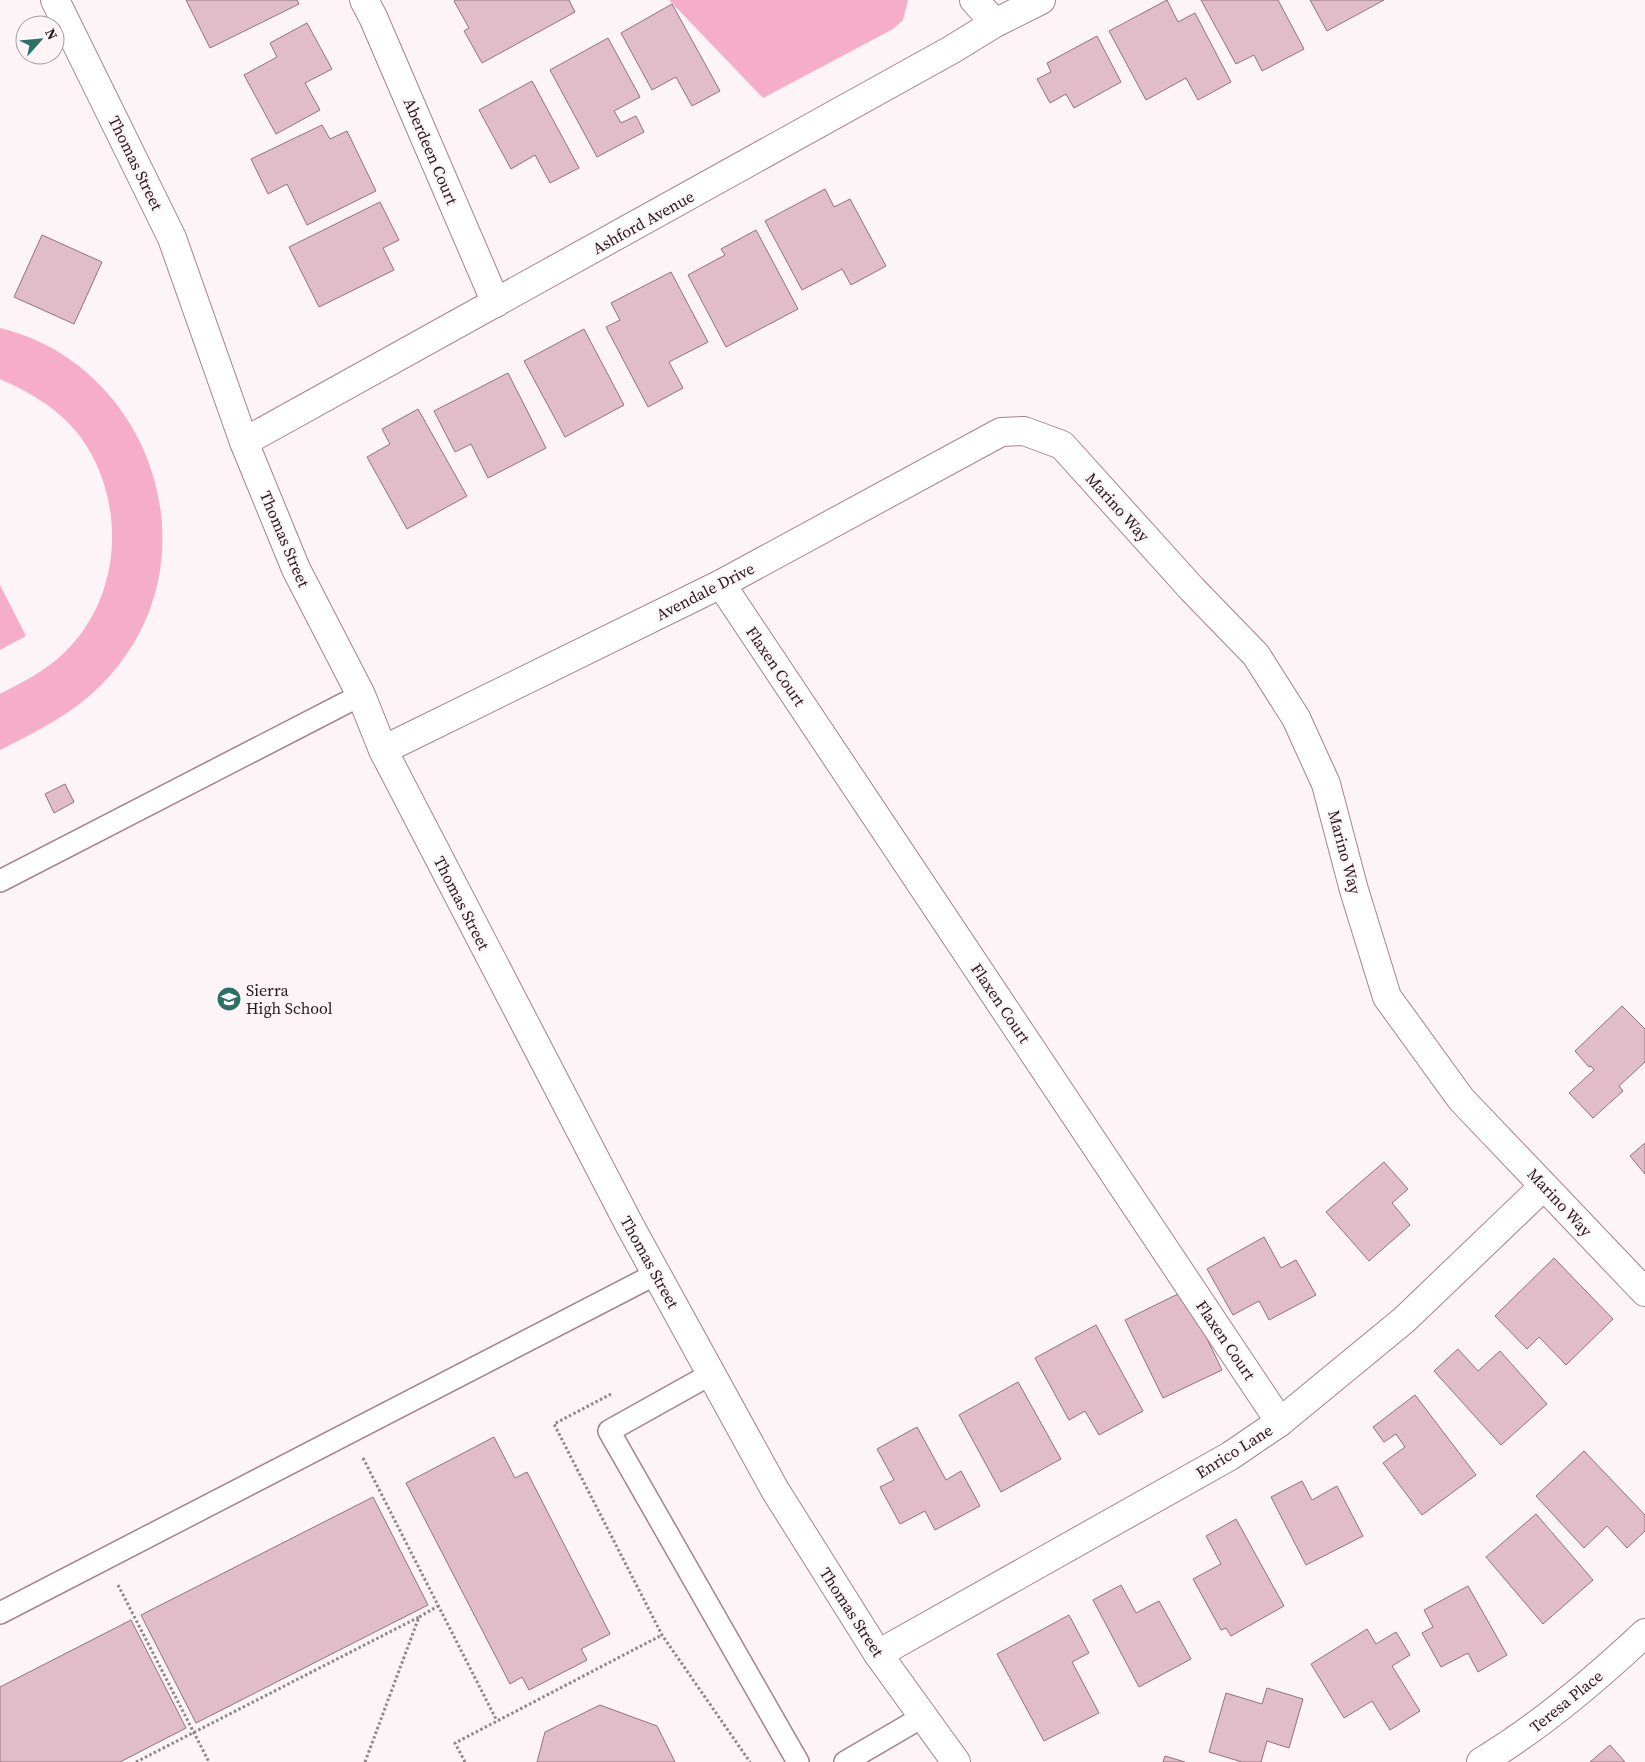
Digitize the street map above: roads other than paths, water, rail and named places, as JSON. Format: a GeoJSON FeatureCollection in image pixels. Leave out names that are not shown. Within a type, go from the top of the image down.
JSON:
{"type":"FeatureCollection","features":[{"type":"Feature","properties":{"kind":"street","name":"Thomas Street"},"geometry":{"type":"LineString","coordinates":[[55,0],[172,238],[244,442],[296,569],[361,695],[383,750],[625,1218],[775,1490],[878,1654],[956,1762]]}},
{"type":"Feature","properties":{"kind":"street","name":"Aberdeen Court"},"geometry":{"type":"LineString","coordinates":[[364,0],[374,17],[496,303]]}},
{"type":"Feature","properties":{"kind":"street"},"geometry":{"type":"LineString","coordinates":[[974,0],[995,23]]}},
{"type":"Feature","properties":{"kind":"street","name":"Ashford Avenue"},"geometry":{"type":"LineString","coordinates":[[244,442],[951,50],[995,23],[1041,0]]}},
{"type":"Feature","properties":{"kind":"street","name":"Avendale Drive"},"geometry":{"type":"LineString","coordinates":[[383,750],[721,584],[1001,432],[1024,431]]}},
{"type":"Feature","properties":{"kind":"street","name":"Marino Way"},"geometry":{"type":"LineString","coordinates":[[1024,431],[1062,445],[1192,588],[1256,655],[1296,718],[1326,784],[1354,890],[1387,997],[1461,1099],[1645,1292]]}},
{"type":"Feature","properties":{"kind":"street","name":"Flaxen Court"},"geometry":{"type":"LineString","coordinates":[[721,584],[1280,1422]]}},
{"type":"Feature","properties":{"kind":"street","name":"Enrico Lane"},"geometry":{"type":"LineString","coordinates":[[878,1654],[1230,1456],[1280,1422],[1404,1320],[1544,1186]]}},
{"type":"Feature","properties":{"kind":"street","name":"Teresa Place"},"geometry":{"type":"LineString","coordinates":[[1481,1762],[1515,1742],[1598,1677],[1645,1633]]}},
{"type":"Feature","properties":{"kind":"lane"},"geometry":{"type":"LineString","coordinates":[[0,881],[361,695]]}},
{"type":"Feature","properties":{"kind":"lane"},"geometry":{"type":"LineString","coordinates":[[0,1612],[656,1274]]}},
{"type":"Feature","properties":{"kind":"lane"},"geometry":{"type":"LineString","coordinates":[[711,1374],[610,1431],[798,1762]]}},
{"type":"Feature","properties":{"kind":"lane"},"geometry":{"type":"LineString","coordinates":[[846,1762],[924,1716]]}},
{"type":"Feature","properties":{"kind":"place","name":"Sierra High School"},"geometry":{"type":"Point","coordinates":[229,999]}}]}
